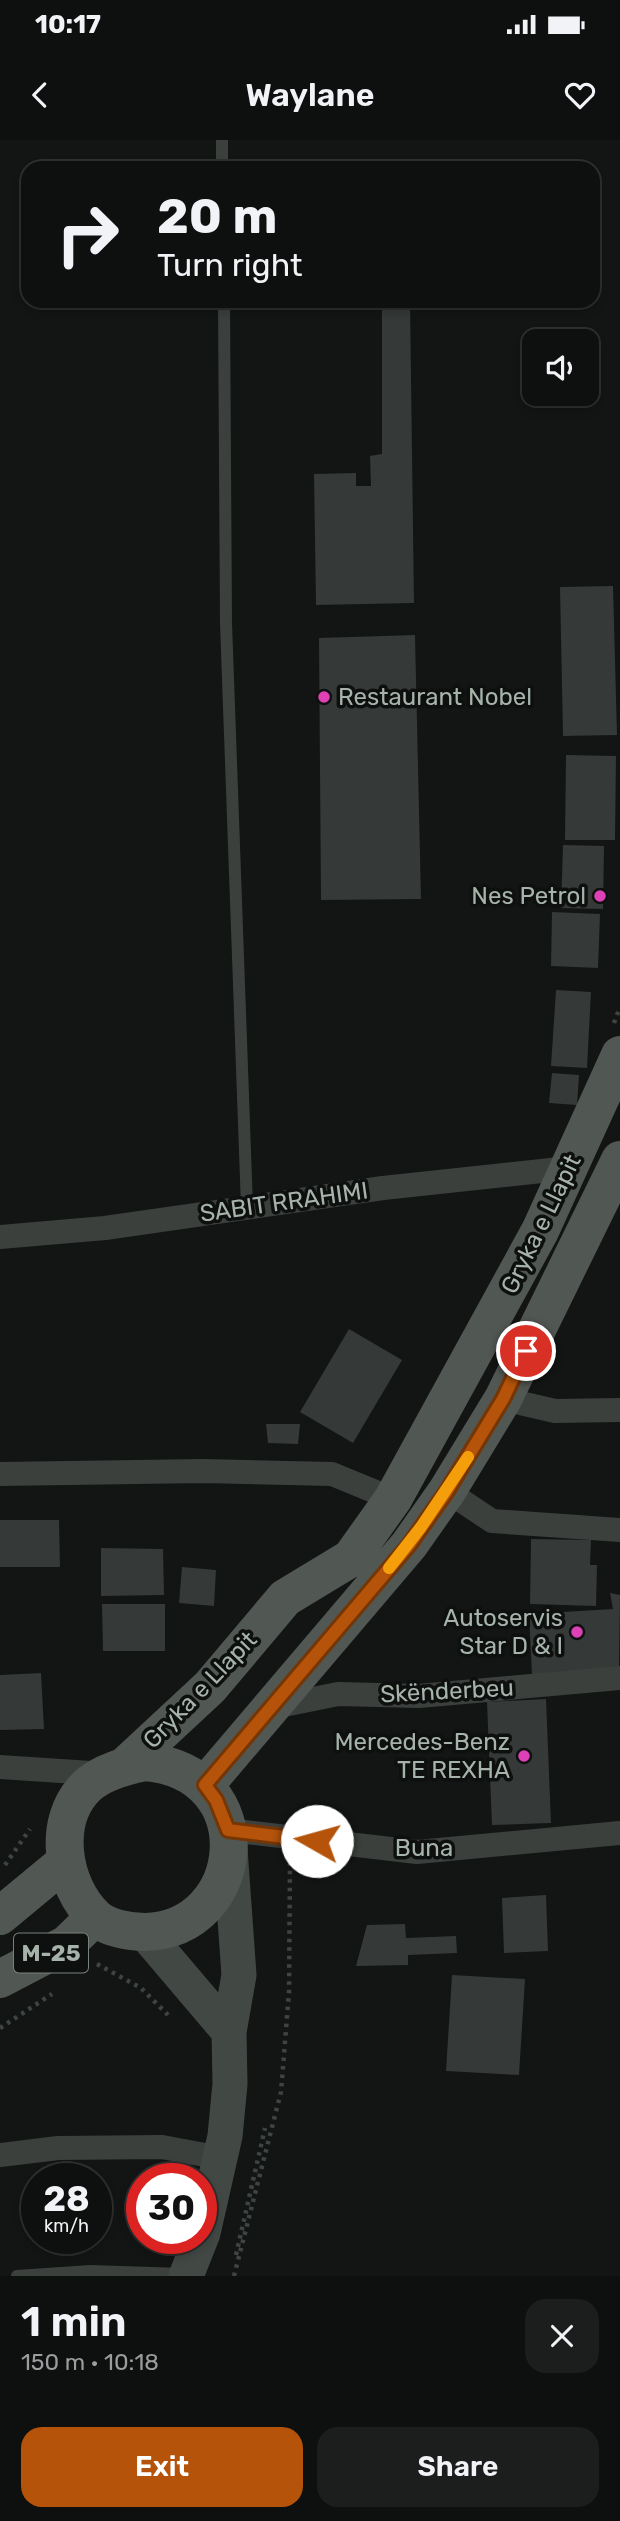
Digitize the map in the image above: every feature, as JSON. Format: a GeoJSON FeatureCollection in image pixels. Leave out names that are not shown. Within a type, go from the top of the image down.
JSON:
{"type":"FeatureCollection","features":[{"type":"Feature","properties":{"kind":"main road","name":"Gryka e Llapit"},"geometry":{"type":"LineString","coordinates":[[116,1770],[210,1688],[285,1598],[351,1558],[393,1499],[540,1231],[569,1168],[615,1043]]}},
{"type":"Feature","properties":{"kind":"main road","name":"Gryka e Llapit"},"geometry":{"type":"LineString","coordinates":[[205,1785],[409,1545],[447,1491],[503,1399],[620,1160]]}},
{"type":"Feature","properties":{"kind":"main road"},"geometry":{"type":"LineString","coordinates":[[187,2275],[204,2233],[221,2158],[230,2084],[229,2032],[239,1976],[228,1830],[216,1800],[205,1785],[185,1770],[166,1764],[145,1762],[116,1770],[86,1787],[68,1821],[64,1841],[65,1861],[71,1883],[95,1917],[106,1924],[144,1932],[169,1928],[192,1917],[211,1900],[223,1879],[229,1855],[228,1830]]}},
{"type":"Feature","properties":{"kind":"main road","name":"M-25"},"geometry":{"type":"LineString","coordinates":[[0,1916],[65,1861]]}},
{"type":"Feature","properties":{"kind":"main road","name":"M-25"},"geometry":{"type":"LineString","coordinates":[[0,1979],[67,1944],[95,1917]]}},
{"type":"Feature","properties":{"kind":"main road"},"geometry":{"type":"LineString","coordinates":[[144,1932],[229,2032]]}},
{"type":"Feature","properties":{"kind":"street","name":"SABIT RRAHIMI"},"geometry":{"type":"LineString","coordinates":[[0,1237],[105,1228],[383,1188],[569,1168]]}},
{"type":"Feature","properties":{"kind":"street"},"geometry":{"type":"LineString","coordinates":[[503,1399],[555,1411],[620,1410]]}},
{"type":"Feature","properties":{"kind":"street"},"geometry":{"type":"LineString","coordinates":[[0,1474],[204,1471],[332,1474],[393,1499]]}},
{"type":"Feature","properties":{"kind":"street"},"geometry":{"type":"LineString","coordinates":[[447,1491],[492,1521],[620,1530]]}},
{"type":"Feature","properties":{"kind":"street","name":"Skënderbeu"},"geometry":{"type":"LineString","coordinates":[[274,1707],[338,1694],[419,1696],[620,1678]]}},
{"type":"Feature","properties":{"kind":"street"},"geometry":{"type":"LineString","coordinates":[[0,1767],[116,1770]]}},
{"type":"Feature","properties":{"kind":"street","name":"Buna"},"geometry":{"type":"LineString","coordinates":[[228,1830],[417,1853],[620,1833]]}},
{"type":"Feature","properties":{"kind":"street"},"geometry":{"type":"LineString","coordinates":[[0,2155],[58,2148],[162,2147],[221,2158]]}},
{"type":"Feature","properties":{"kind":"lane"},"geometry":{"type":"LineString","coordinates":[[222,140],[222,161]]}},
{"type":"Feature","properties":{"kind":"lane"},"geometry":{"type":"LineString","coordinates":[[224,308],[226,623],[247,1208]]}},
{"type":"Feature","properties":{"kind":"lane"},"geometry":{"type":"LineString","coordinates":[[17,2276],[90,2272],[187,2275]]}},
{"type":"Feature","properties":{"kind":"path"},"geometry":{"type":"LineString","coordinates":[[615,1043],[620,1007]]}},
{"type":"Feature","properties":{"kind":"path"},"geometry":{"type":"LineString","coordinates":[[233,2276],[281,2092],[289,1992],[292,1838]]}},
{"type":"Feature","properties":{"kind":"path"},"geometry":{"type":"LineString","coordinates":[[86,1971],[97,1964],[141,1988],[177,2024]]}},
{"type":"Feature","properties":{"kind":"path"},"geometry":{"type":"LineString","coordinates":[[0,2028],[54,1992]]}},
{"type":"Feature","properties":{"kind":"path"},"geometry":{"type":"LineString","coordinates":[[233,2276],[265,2129]]}},
{"type":"Feature","properties":{"kind":"building"},"geometry":{"type":"Polygon","coordinates":[[[382,308],[410,308],[414,603],[316,605],[314,474],[356,473],[356,486],[371,486],[370,456],[382,454],[382,308]]]}},
{"type":"Feature","properties":{"kind":"building"},"geometry":{"type":"Polygon","coordinates":[[[613,586],[617,735],[563,736],[560,587],[613,586]]]}},
{"type":"Feature","properties":{"kind":"building"},"geometry":{"type":"Polygon","coordinates":[[[415,635],[421,899],[321,900],[319,638],[415,635]]]}},
{"type":"Feature","properties":{"kind":"building"},"geometry":{"type":"Polygon","coordinates":[[[566,755],[616,756],[615,840],[565,840],[566,755]]]}},
{"type":"Feature","properties":{"kind":"building"},"geometry":{"type":"Polygon","coordinates":[[[563,845],[604,846],[603,909],[561,908],[563,845]]]}},
{"type":"Feature","properties":{"kind":"building"},"geometry":{"type":"Polygon","coordinates":[[[552,912],[600,914],[598,968],[551,966],[552,912]]]}},
{"type":"Feature","properties":{"kind":"building"},"geometry":{"type":"Polygon","coordinates":[[[556,990],[591,992],[587,1068],[551,1066],[556,990]]]}},
{"type":"Feature","properties":{"kind":"building"},"geometry":{"type":"Polygon","coordinates":[[[552,1073],[579,1075],[577,1105],[549,1103],[552,1073]]]}},
{"type":"Feature","properties":{"kind":"building"},"geometry":{"type":"Polygon","coordinates":[[[349,1329],[402,1360],[353,1443],[300,1412],[349,1329]]]}},
{"type":"Feature","properties":{"kind":"building"},"geometry":{"type":"Polygon","coordinates":[[[266,1424],[300,1424],[298,1444],[268,1443],[266,1424]]]}},
{"type":"Feature","properties":{"kind":"building"},"geometry":{"type":"Polygon","coordinates":[[[0,1520],[59,1520],[60,1567],[0,1567],[0,1520]]]}},
{"type":"Feature","properties":{"kind":"building"},"geometry":{"type":"Polygon","coordinates":[[[531,1539],[591,1540],[590,1565],[597,1565],[596,1606],[530,1604],[531,1539]]]}},
{"type":"Feature","properties":{"kind":"building"},"geometry":{"type":"Polygon","coordinates":[[[101,1548],[163,1549],[164,1595],[101,1596],[101,1548]]]}},
{"type":"Feature","properties":{"kind":"building"},"geometry":{"type":"Polygon","coordinates":[[[182,1567],[216,1570],[214,1606],[179,1603],[182,1567]]]}},
{"type":"Feature","properties":{"kind":"building"},"geometry":{"type":"Polygon","coordinates":[[[610,1593],[620,1595],[619,1670],[532,1675],[529,1614],[613,1609],[610,1593]]]}},
{"type":"Feature","properties":{"kind":"building"},"geometry":{"type":"Polygon","coordinates":[[[102,1604],[165,1604],[165,1651],[103,1651],[102,1604]]]}},
{"type":"Feature","properties":{"kind":"building"},"geometry":{"type":"Polygon","coordinates":[[[41,1673],[44,1729],[0,1730],[0,1675],[41,1673]]]}},
{"type":"Feature","properties":{"kind":"building"},"geometry":{"type":"Polygon","coordinates":[[[546,1699],[551,1823],[492,1825],[487,1702],[546,1699]]]}},
{"type":"Feature","properties":{"kind":"building"},"geometry":{"type":"Polygon","coordinates":[[[546,1895],[548,1951],[504,1953],[502,1898],[546,1895]]]}},
{"type":"Feature","properties":{"kind":"building"},"geometry":{"type":"Polygon","coordinates":[[[405,1924],[406,1938],[456,1936],[457,1953],[408,1955],[408,1965],[356,1966],[367,1925],[405,1924]]]}},
{"type":"Feature","properties":{"kind":"building"},"geometry":{"type":"Polygon","coordinates":[[[452,1975],[525,1979],[519,2075],[446,2071],[452,1975]]]}},
{"type":"Feature","properties":{"kind":"slow traffic"},"geometry":{"type":"LineString","coordinates":[[389,1568],[409,1545],[468,1457]]}},
{"type":"Feature","properties":{"kind":"place","name":"Restaurant Nobel"},"geometry":{"type":"Point","coordinates":[324,697]}},
{"type":"Feature","properties":{"kind":"place","name":"Nes Petrol"},"geometry":{"type":"Point","coordinates":[600,896]}},
{"type":"Feature","properties":{"kind":"place","name":"Autoservis Star D & I"},"geometry":{"type":"Point","coordinates":[577,1632]}},
{"type":"Feature","properties":{"kind":"place","name":"Mercedes-Benz TE REXHA"},"geometry":{"type":"Point","coordinates":[524,1756]}},
{"type":"Feature","properties":{"kind":"route"},"geometry":{"type":"LineString","coordinates":[[317,1841],[228,1830],[216,1800],[205,1785],[409,1545],[447,1491],[503,1399],[526,1351]]}}]}
